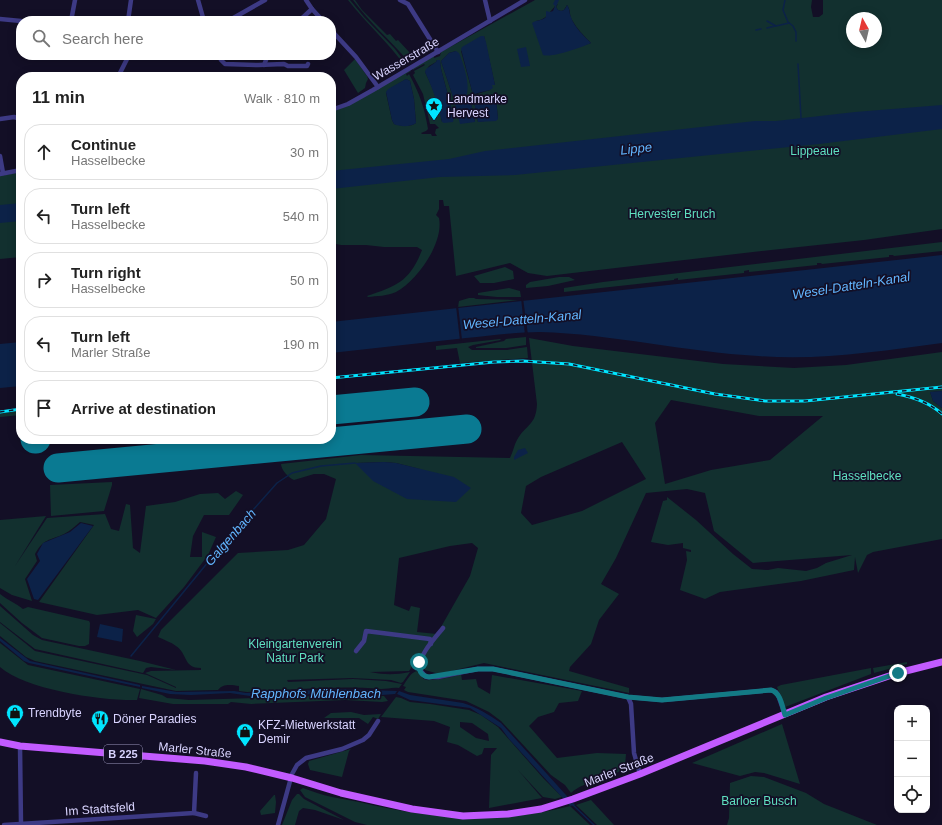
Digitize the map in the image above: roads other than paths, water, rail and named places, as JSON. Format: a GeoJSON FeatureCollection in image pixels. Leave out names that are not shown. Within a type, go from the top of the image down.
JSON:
{"type":"FeatureCollection","features":[{"type":"Feature","properties":{"kind":"main road","name":"Marler Straße"},"geometry":{"type":"LineString","coordinates":[[0,742],[20,746],[212,762],[246,767],[292,778],[341,793],[412,809],[463,816],[498,815],[554,805],[590,793],[826,698],[875,680],[942,662]]}},
{"type":"Feature","properties":{"kind":"street"},"geometry":{"type":"LineString","coordinates":[[72,16],[75,0]]}},
{"type":"Feature","properties":{"kind":"street"},"geometry":{"type":"LineString","coordinates":[[129,16],[131,0]]}},
{"type":"Feature","properties":{"kind":"street"},"geometry":{"type":"LineString","coordinates":[[198,0],[203,16]]}},
{"type":"Feature","properties":{"kind":"street"},"geometry":{"type":"LineString","coordinates":[[237,16],[265,0]]}},
{"type":"Feature","properties":{"kind":"street"},"geometry":{"type":"LineString","coordinates":[[306,0],[318,16]]}},
{"type":"Feature","properties":{"kind":"street"},"geometry":{"type":"LineString","coordinates":[[400,0],[408,4],[438,52]]}},
{"type":"Feature","properties":{"kind":"street"},"geometry":{"type":"LineString","coordinates":[[485,0],[490,21]]}},
{"type":"Feature","properties":{"kind":"street","name":"Wasserstraße"},"geometry":{"type":"LineString","coordinates":[[336,108],[348,104],[378,87],[525,0]]}},
{"type":"Feature","properties":{"kind":"street"},"geometry":{"type":"LineString","coordinates":[[304,16],[312,9]]}},
{"type":"Feature","properties":{"kind":"street"},"geometry":{"type":"LineString","coordinates":[[0,19],[16,21]]}},
{"type":"Feature","properties":{"kind":"street"},"geometry":{"type":"LineString","coordinates":[[336,35],[356,57],[378,87]]}},
{"type":"Feature","properties":{"kind":"street"},"geometry":{"type":"LineString","coordinates":[[120,72],[126,60]]}},
{"type":"Feature","properties":{"kind":"street"},"geometry":{"type":"LineString","coordinates":[[221,60],[225,64],[307,66],[308,64]]}},
{"type":"Feature","properties":{"kind":"street"},"geometry":{"type":"LineString","coordinates":[[264,65],[266,60]]}},
{"type":"Feature","properties":{"kind":"street"},"geometry":{"type":"LineString","coordinates":[[0,119],[16,118]]}},
{"type":"Feature","properties":{"kind":"street"},"geometry":{"type":"LineString","coordinates":[[0,156],[1,173],[16,171]]}},
{"type":"Feature","properties":{"kind":"street"},"geometry":{"type":"LineString","coordinates":[[443,628],[431,644],[419,665],[420,672],[426,677],[478,669],[493,669],[628,697],[667,700],[771,690],[776,692],[778,695],[785,715]]}},
{"type":"Feature","properties":{"kind":"street"},"geometry":{"type":"LineString","coordinates":[[356,651],[364,641],[366,631],[430,639],[431,644]]}},
{"type":"Feature","properties":{"kind":"street"},"geometry":{"type":"LineString","coordinates":[[628,697],[631,704],[634,753],[640,774]]}},
{"type":"Feature","properties":{"kind":"street"},"geometry":{"type":"LineString","coordinates":[[278,825],[297,765],[306,758],[360,742],[369,735],[378,721]]}},
{"type":"Feature","properties":{"kind":"street"},"geometry":{"type":"LineString","coordinates":[[20,746],[21,824]]}},
{"type":"Feature","properties":{"kind":"street"},"geometry":{"type":"LineString","coordinates":[[194,812],[196,773]]}},
{"type":"Feature","properties":{"kind":"street","name":"Im Stadtsfeld"},"geometry":{"type":"LineString","coordinates":[[4,825],[194,812],[206,816]]}},
{"type":"Feature","properties":{"kind":"water"},"geometry":{"type":"Polygon","coordinates":[[[555,0],[559,0],[556,7],[558,10],[564,10],[567,5],[574,24],[591,43],[560,54],[548,56],[543,55],[532,23],[546,17],[546,11],[553,11],[555,6],[553,4],[555,0]]]}},
{"type":"Feature","properties":{"kind":"water"},"geometry":{"type":"Polygon","coordinates":[[[481,36],[484,36],[486,42],[495,85],[492,85],[493,88],[490,90],[474,94],[461,49],[481,36]]]}},
{"type":"Feature","properties":{"kind":"water"},"geometry":{"type":"Polygon","coordinates":[[[526,47],[530,66],[521,67],[517,49],[526,47]]]}},
{"type":"Feature","properties":{"kind":"water"},"geometry":{"type":"Polygon","coordinates":[[[456,51],[459,53],[466,74],[468,86],[466,96],[458,98],[453,97],[441,61],[449,53],[456,51]]]}},
{"type":"Feature","properties":{"kind":"water"},"geometry":{"type":"Polygon","coordinates":[[[437,60],[440,60],[454,118],[453,122],[442,122],[435,97],[425,72],[426,69],[437,60]]]}},
{"type":"Feature","properties":{"kind":"water"},"geometry":{"type":"Polygon","coordinates":[[[406,79],[410,81],[414,99],[416,123],[408,126],[402,126],[394,124],[392,120],[386,92],[388,89],[406,79]]]}},
{"type":"Feature","properties":{"kind":"water"},"geometry":{"type":"Polygon","coordinates":[[[490,96],[494,99],[496,98],[498,119],[496,121],[478,122],[474,101],[490,96]]]}},
{"type":"Feature","properties":{"kind":"water"},"geometry":{"type":"Polygon","coordinates":[[[470,98],[475,122],[460,124],[454,101],[470,98]]]}},
{"type":"Feature","properties":{"kind":"water","name":"Lippe"},"geometry":{"type":"Polygon","coordinates":[[[942,105],[942,129],[819,144],[515,175],[440,177],[336,188],[336,170],[449,159],[485,151],[755,121],[776,121],[855,112],[942,105]]]}},
{"type":"Feature","properties":{"kind":"water"},"geometry":{"type":"Polygon","coordinates":[[[16,203],[16,221],[0,223],[0,205],[16,203]]]}},
{"type":"Feature","properties":{"kind":"water","name":"Wesel-Datteln-Kanal"},"geometry":{"type":"Polygon","coordinates":[[[942,255],[942,343],[896,349],[827,356],[781,357],[731,354],[621,339],[567,333],[540,332],[503,334],[336,352],[336,321],[942,255]]]}},
{"type":"Feature","properties":{"kind":"water"},"geometry":{"type":"Polygon","coordinates":[[[16,342],[16,386],[0,388],[0,344],[16,342]]]}},
{"type":"Feature","properties":{"kind":"water"},"geometry":{"type":"Polygon","coordinates":[[[942,391],[942,408],[933,401],[930,392],[942,391]]]}},
{"type":"Feature","properties":{"kind":"water"},"geometry":{"type":"Polygon","coordinates":[[[525,448],[528,453],[514,460],[518,450],[525,448]]]}},
{"type":"Feature","properties":{"kind":"water"},"geometry":{"type":"Polygon","coordinates":[[[355,463],[396,463],[454,477],[471,488],[456,502],[407,499],[373,481],[355,463]]]}},
{"type":"Feature","properties":{"kind":"water"},"geometry":{"type":"Polygon","coordinates":[[[81,523],[93,526],[38,600],[34,599],[27,579],[40,561],[37,554],[43,543],[70,532],[81,523]]]}},
{"type":"Feature","properties":{"kind":"water"},"geometry":{"type":"Polygon","coordinates":[[[100,624],[123,629],[122,642],[97,637],[100,624]]]}},
{"type":"Feature","properties":{"kind":"water"},"geometry":{"type":"Polygon","coordinates":[[[0,638],[30,661],[140,685],[140,687],[29,663],[24,661],[0,641],[0,638]]]}},
{"type":"Feature","properties":{"kind":"water"},"geometry":{"type":"Polygon","coordinates":[[[142,686],[177,692],[234,691],[246,693],[340,689],[397,691],[395,694],[382,695],[346,693],[250,696],[230,693],[191,695],[170,694],[142,688],[142,686]]]}},
{"type":"Feature","properties":{"kind":"water"},"geometry":{"type":"Polygon","coordinates":[[[399,691],[410,695],[463,703],[492,717],[501,723],[575,805],[570,806],[509,739],[501,728],[470,708],[410,700],[397,694],[399,691]]]}},
{"type":"Feature","properties":{"kind":"waterway"},"geometry":{"type":"LineString","coordinates":[[785,0],[783,10],[788,22],[793,26],[796,32],[796,41]]}},
{"type":"Feature","properties":{"kind":"waterway"},"geometry":{"type":"LineString","coordinates":[[767,21],[776,26],[789,23]]}},
{"type":"Feature","properties":{"kind":"waterway"},"geometry":{"type":"LineString","coordinates":[[767,28],[775,26]]}},
{"type":"Feature","properties":{"kind":"waterway"},"geometry":{"type":"LineString","coordinates":[[756,30],[761,29]]}},
{"type":"Feature","properties":{"kind":"waterway"},"geometry":{"type":"LineString","coordinates":[[798,64],[801,118]]}},
{"type":"Feature","properties":{"kind":"waterway","name":"Galgenbach"},"geometry":{"type":"LineString","coordinates":[[131,656],[227,539],[277,483],[292,473],[321,466],[355,463]]}},
{"type":"Feature","properties":{"kind":"waterway","name":"Rapphofs Mühlenbach"},"geometry":{"type":"LineString","coordinates":[[572,804],[594,825]]}},
{"type":"Feature","properties":{"kind":"railway"},"geometry":{"type":"LineString","coordinates":[[336,378],[494,362],[523,361],[569,364],[715,394],[765,401],[805,401],[942,387]]}},
{"type":"Feature","properties":{"kind":"railway"},"geometry":{"type":"LineString","coordinates":[[897,394],[921,401],[942,414]]}},
{"type":"Feature","properties":{"kind":"railway"},"geometry":{"type":"LineString","coordinates":[[0,412],[16,410]]}},
{"type":"Feature","properties":{"kind":"place","name":"Landmarke Hervest"},"geometry":{"type":"Point","coordinates":[434,121]}},
{"type":"Feature","properties":{"kind":"place","name":"Trendbyte"},"geometry":{"type":"Point","coordinates":[15,728]}},
{"type":"Feature","properties":{"kind":"place","name":"Döner Paradies"},"geometry":{"type":"Point","coordinates":[100,734]}},
{"type":"Feature","properties":{"kind":"place","name":"KFZ-Mietwerkstatt Demir"},"geometry":{"type":"Point","coordinates":[245,747]}},
{"type":"Feature","properties":{"kind":"park label","name":"Lippeaue"},"geometry":{"type":"Point","coordinates":[815,151]}},
{"type":"Feature","properties":{"kind":"park label","name":"Hervester Bruch"},"geometry":{"type":"Point","coordinates":[672,214]}},
{"type":"Feature","properties":{"kind":"park label","name":"Hasselbecke"},"geometry":{"type":"Point","coordinates":[867,476]}},
{"type":"Feature","properties":{"kind":"park label","name":"Kleingartenverein Natur Park"},"geometry":{"type":"Point","coordinates":[295,651]}},
{"type":"Feature","properties":{"kind":"park label","name":"Barloer Busch"},"geometry":{"type":"Point","coordinates":[759,801]}}]}
